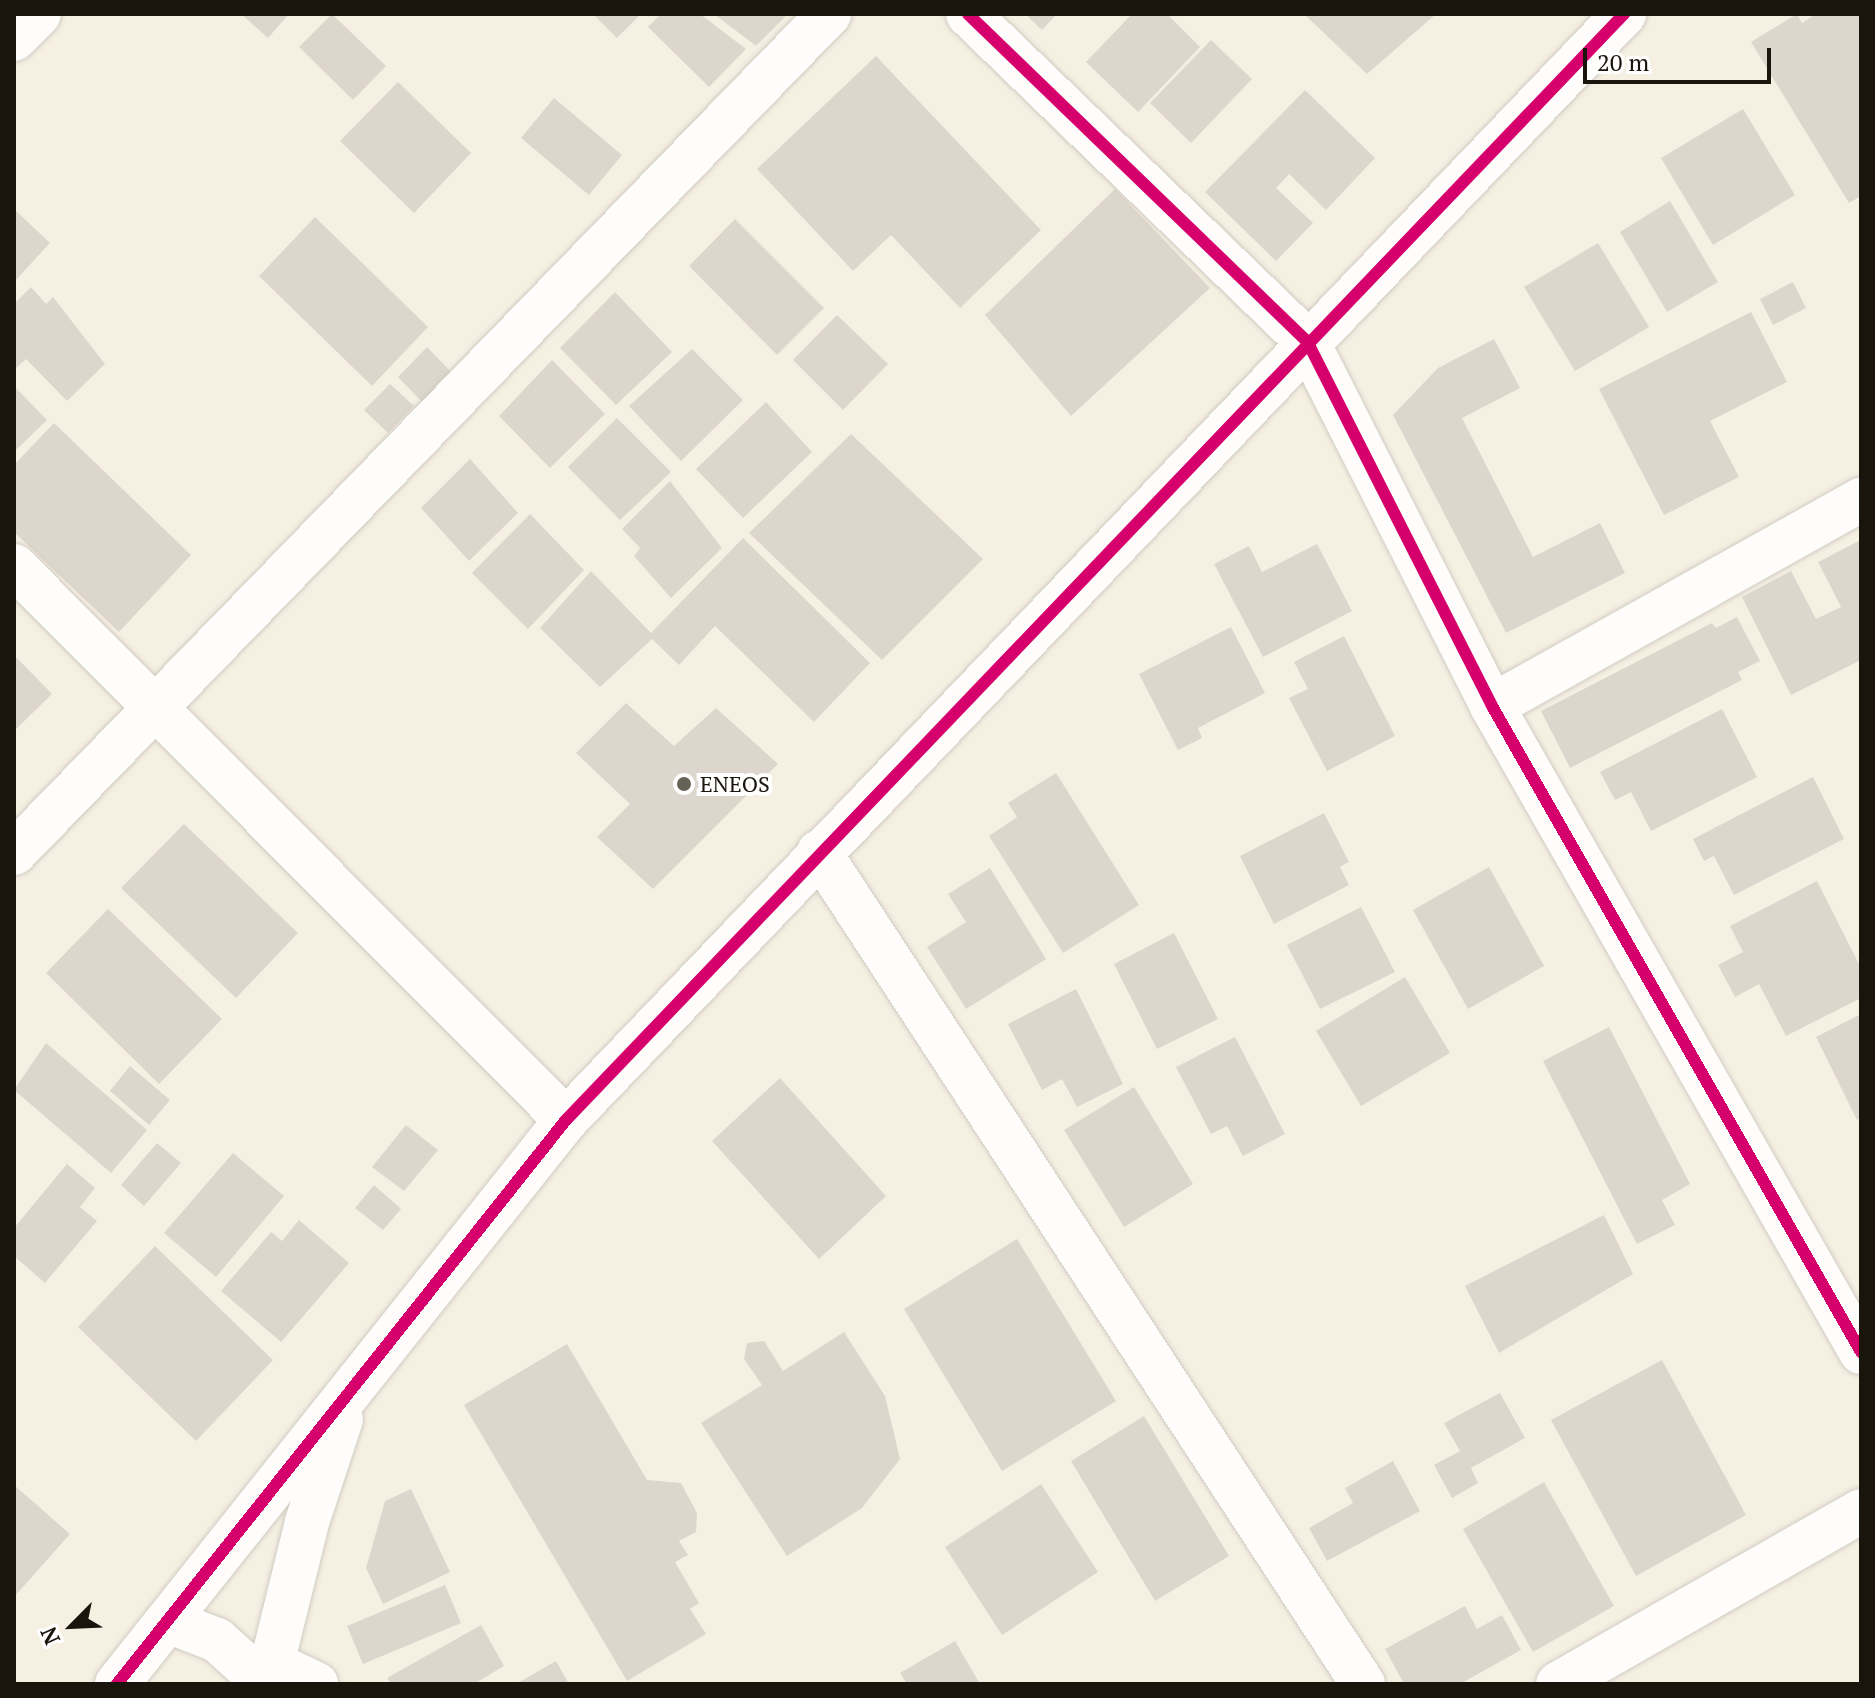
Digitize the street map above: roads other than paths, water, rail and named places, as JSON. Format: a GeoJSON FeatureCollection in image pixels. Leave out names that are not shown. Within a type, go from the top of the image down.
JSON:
{"type":"FeatureCollection","features":[{"type":"Feature","properties":{"kind":"street"},"geometry":{"type":"LineString","coordinates":[[14,39],[39,14]]}},
{"type":"Feature","properties":{"kind":"street"},"geometry":{"type":"LineString","coordinates":[[14,853],[829,14]]}},
{"type":"Feature","properties":{"kind":"street"},"geometry":{"type":"LineString","coordinates":[[968,14],[1307,341],[1492,706],[1861,1352]]}},
{"type":"Feature","properties":{"kind":"street"},"geometry":{"type":"LineString","coordinates":[[117,1684],[368,1363],[566,1120],[1307,341],[1624,14]]}},
{"type":"Feature","properties":{"kind":"street"},"geometry":{"type":"LineString","coordinates":[[1492,706],[1861,500]]}},
{"type":"Feature","properties":{"kind":"street"},"geometry":{"type":"LineString","coordinates":[[14,566],[156,705],[566,1120]]}},
{"type":"Feature","properties":{"kind":"street"},"geometry":{"type":"LineString","coordinates":[[819,852],[1363,1684]]}},
{"type":"Feature","properties":{"kind":"street"},"geometry":{"type":"LineString","coordinates":[[269,1677],[323,1466],[368,1363]]}},
{"type":"Feature","properties":{"kind":"street"},"geometry":{"type":"LineString","coordinates":[[1558,1684],[1861,1511]]}},
{"type":"Feature","properties":{"kind":"street"},"geometry":{"type":"LineString","coordinates":[[168,1621],[217,1640],[269,1677],[316,1684]]}},
{"type":"Feature","properties":{"kind":"place","name":"ENEOS"},"geometry":{"type":"Point","coordinates":[684,784]}}]}
